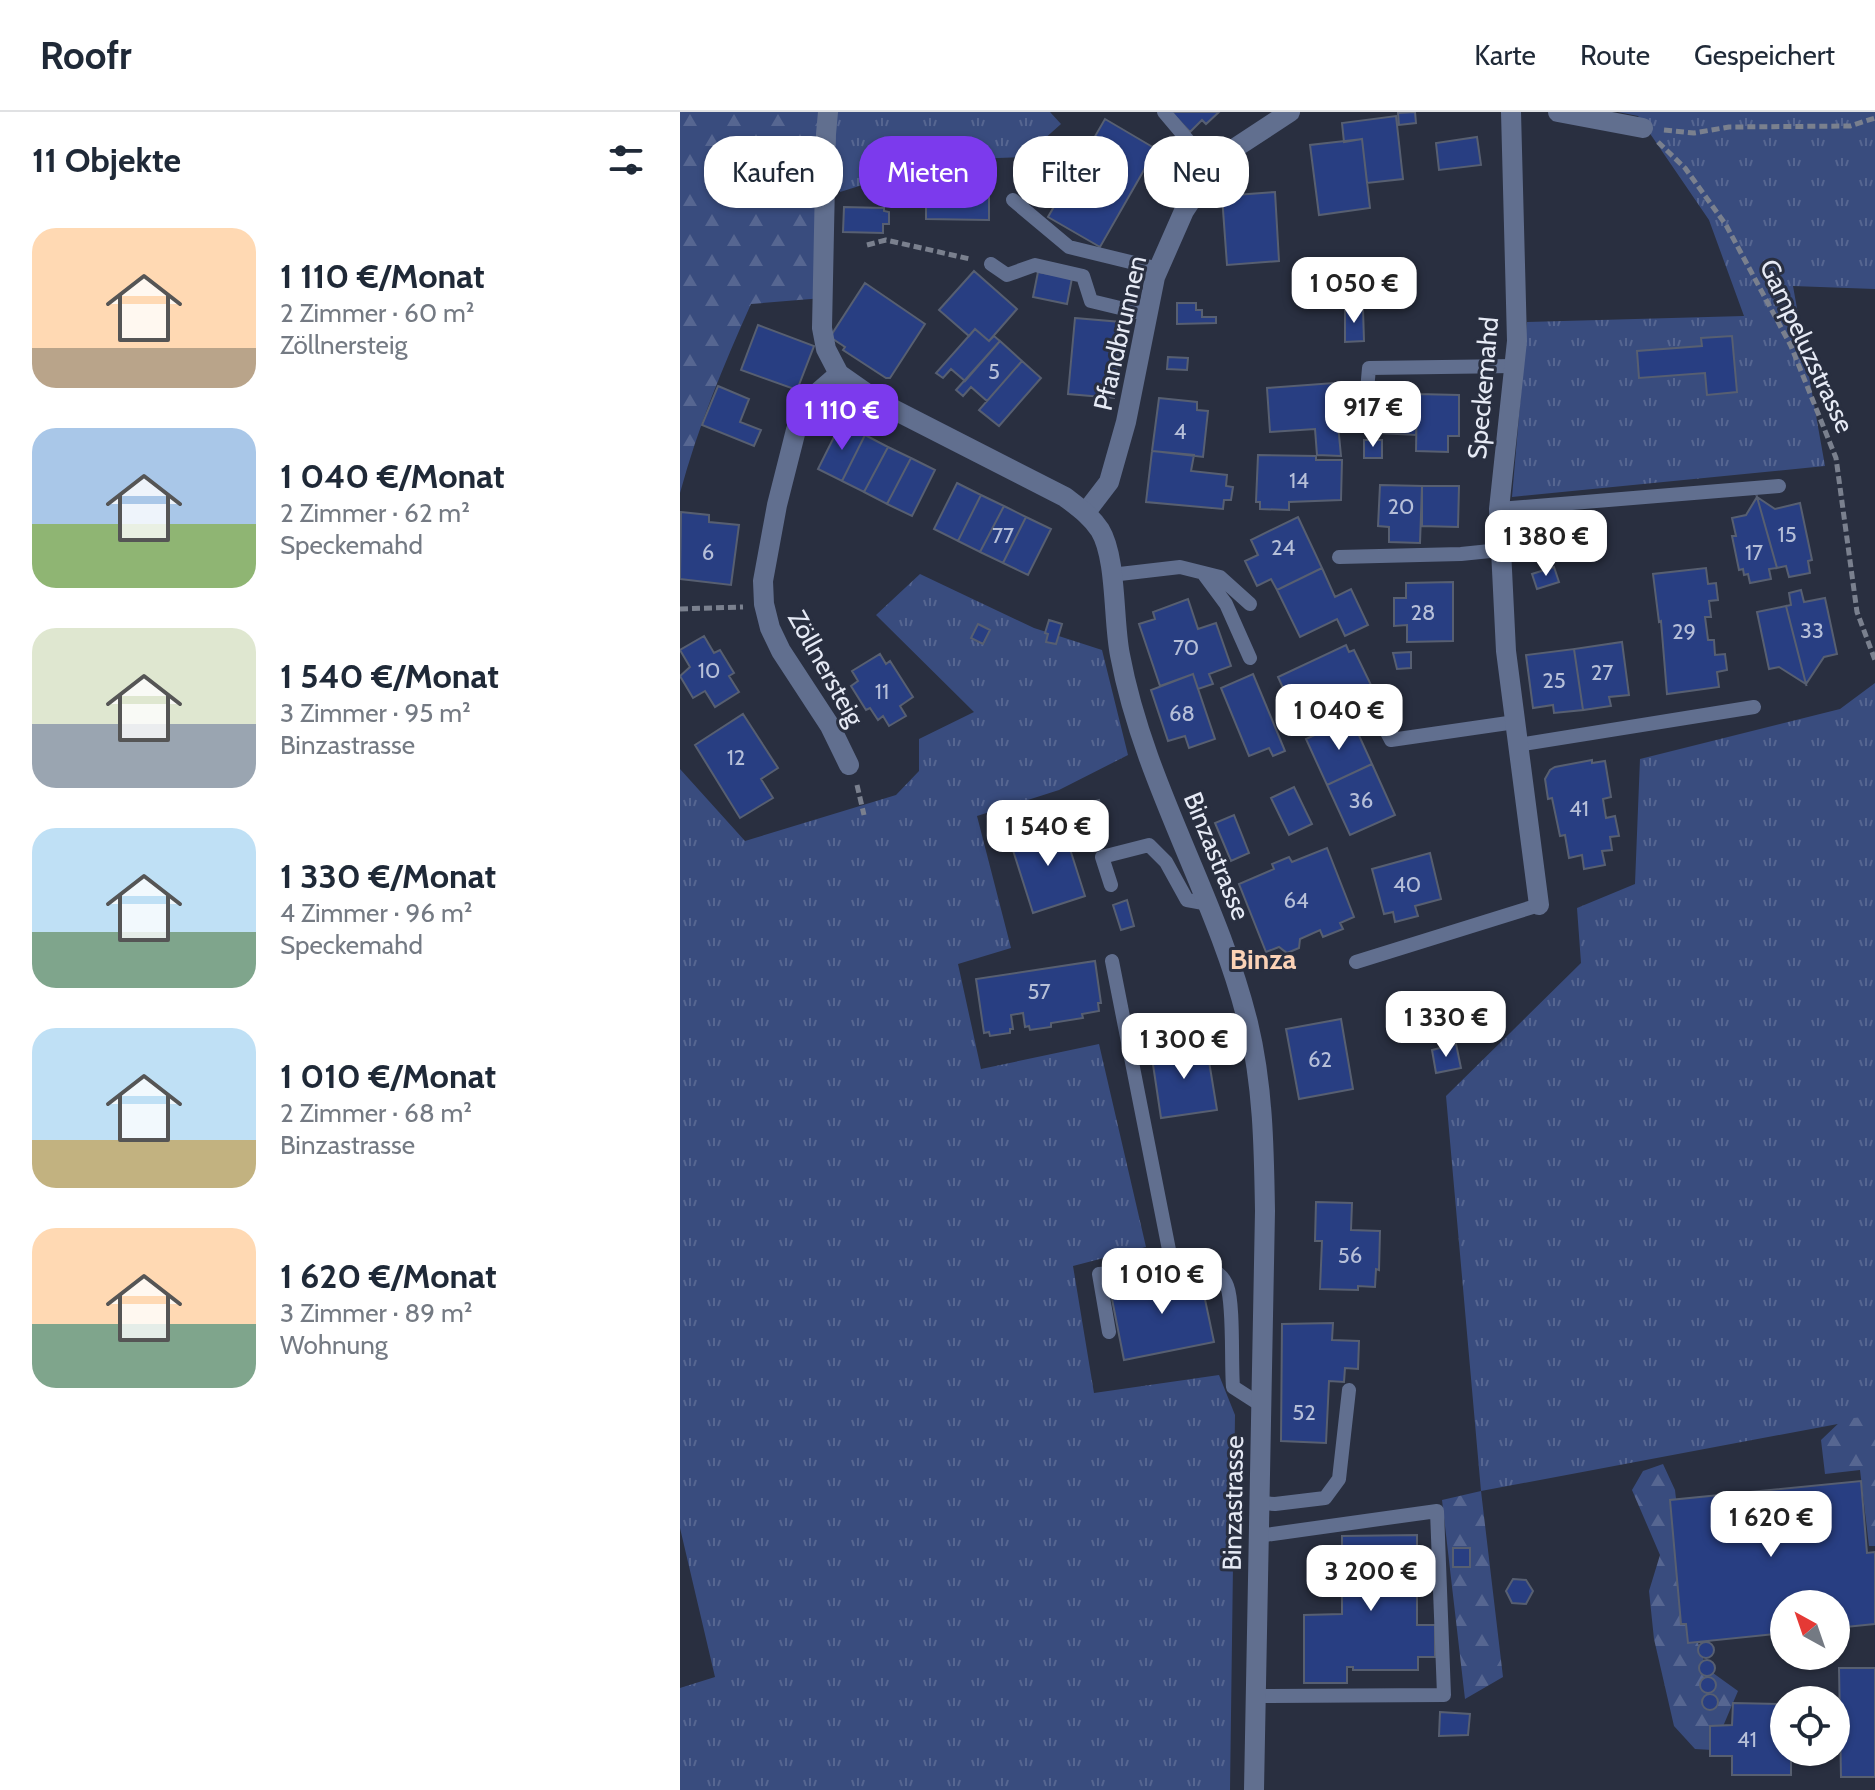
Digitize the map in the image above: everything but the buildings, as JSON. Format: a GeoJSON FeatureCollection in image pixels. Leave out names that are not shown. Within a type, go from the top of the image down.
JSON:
{"type":"FeatureCollection","features":[{"type":"Feature","properties":{"kind":"street"},"geometry":{"type":"LineString","coordinates":[[828,112],[822,328],[826,349],[839,374]]}},
{"type":"Feature","properties":{"kind":"street","name":"Pfandbrunnen"},"geometry":{"type":"LineString","coordinates":[[1249,139],[1290,112]]}},
{"type":"Feature","properties":{"kind":"street","name":"Speckemahd"},"geometry":{"type":"LineString","coordinates":[[1511,112],[1517,341],[1499,509],[1500,550],[1506,651],[1539,905]]}},
{"type":"Feature","properties":{"kind":"street"},"geometry":{"type":"LineString","coordinates":[[1558,112],[1643,128]]}},
{"type":"Feature","properties":{"kind":"street","name":"Pfandbrunnen"},"geometry":{"type":"LineString","coordinates":[[1086,512],[1109,482],[1126,422],[1155,277],[1186,208]]}},
{"type":"Feature","properties":{"kind":"street","name":"Binzastrasse"},"geometry":{"type":"LineString","coordinates":[[839,374],[879,402],[1065,497],[1086,512],[1101,531],[1109,552],[1115,630],[1127,689],[1145,746],[1209,904],[1247,1021],[1258,1079],[1264,1138],[1254,1790]]}},
{"type":"Feature","properties":{"kind":"street","name":"Zöllnersteig"},"geometry":{"type":"LineString","coordinates":[[839,374],[816,394],[796,430],[777,505],[763,581],[770,628],[781,651],[830,726],[849,765]]}},
{"type":"Feature","properties":{"kind":"lane"},"geometry":{"type":"LineString","coordinates":[[1164,112],[1184,136]]}},
{"type":"Feature","properties":{"kind":"lane"},"geometry":{"type":"LineString","coordinates":[[1023,208],[1069,247],[1159,269]]}},
{"type":"Feature","properties":{"kind":"lane"},"geometry":{"type":"LineString","coordinates":[[991,264],[1007,275],[1035,265],[1083,276],[1091,301],[1149,315]]}},
{"type":"Feature","properties":{"kind":"lane"},"geometry":{"type":"LineString","coordinates":[[1365,413],[1369,368],[1514,366]]}},
{"type":"Feature","properties":{"kind":"lane"},"geometry":{"type":"LineString","coordinates":[[1499,509],[1779,486]]}},
{"type":"Feature","properties":{"kind":"lane"},"geometry":{"type":"LineString","coordinates":[[1339,557],[1500,550]]}},
{"type":"Feature","properties":{"kind":"lane"},"geometry":{"type":"LineString","coordinates":[[1111,575],[1180,567],[1220,577],[1250,604]]}},
{"type":"Feature","properties":{"kind":"lane"},"geometry":{"type":"LineString","coordinates":[[1203,573],[1226,604],[1250,658]]}},
{"type":"Feature","properties":{"kind":"lane"},"geometry":{"type":"LineString","coordinates":[[1369,699],[1391,740],[1515,722]]}},
{"type":"Feature","properties":{"kind":"lane"},"geometry":{"type":"LineString","coordinates":[[1518,745],[1754,707]]}},
{"type":"Feature","properties":{"kind":"lane"},"geometry":{"type":"LineString","coordinates":[[1111,885],[1102,857],[1149,845],[1166,862],[1187,900],[1209,904]]}},
{"type":"Feature","properties":{"kind":"lane"},"geometry":{"type":"LineString","coordinates":[[1356,962],[1539,905]]}},
{"type":"Feature","properties":{"kind":"lane"},"geometry":{"type":"LineString","coordinates":[[1112,961],[1172,1265]]}},
{"type":"Feature","properties":{"kind":"lane"},"geometry":{"type":"LineString","coordinates":[[1109,1332],[1099,1274],[1195,1263],[1215,1270],[1227,1287],[1233,1387],[1261,1405]]}},
{"type":"Feature","properties":{"kind":"lane"},"geometry":{"type":"LineString","coordinates":[[1259,1503],[1325,1498],[1339,1479],[1349,1390]]}},
{"type":"Feature","properties":{"kind":"lane"},"geometry":{"type":"LineString","coordinates":[[1255,1696],[1444,1695],[1437,1511],[1258,1536]]}},
{"type":"Feature","properties":{"kind":"path"},"geometry":{"type":"LineString","coordinates":[[1643,128],[1694,133],[1729,127],[1850,126],[1875,118]]}},
{"type":"Feature","properties":{"kind":"path","name":"Gampeluzstrasse"},"geometry":{"type":"LineString","coordinates":[[1643,128],[1685,168],[1726,225],[1791,346],[1836,458],[1857,612],[1875,660]]}},
{"type":"Feature","properties":{"kind":"path"},"geometry":{"type":"LineString","coordinates":[[867,245],[886,240],[991,264]]}},
{"type":"Feature","properties":{"kind":"path"},"geometry":{"type":"LineString","coordinates":[[680,609],[730,608]]}},
{"type":"Feature","properties":{"kind":"green space"},"geometry":{"type":"Polygon","coordinates":[[[680,112],[828,112],[827,136],[704,136],[704,208],[825,208],[823,298],[751,304],[712,397],[680,493],[680,112]]]}},
{"type":"Feature","properties":{"kind":"green space"},"geometry":{"type":"Polygon","coordinates":[[[836,112],[1050,112],[1061,124],[1048,136],[1013,136],[1013,157],[997,158],[997,136],[859,136],[859,186],[843,191],[843,136],[834,136],[836,112]]]}},
{"type":"Feature","properties":{"kind":"green space"},"geometry":{"type":"Polygon","coordinates":[[[1618,112],[1875,112],[1875,289],[1793,286],[1825,466],[1512,497],[1527,322],[1744,316],[1709,220],[1638,116],[1618,112]]]}},
{"type":"Feature","properties":{"kind":"green space"},"geometry":{"type":"Polygon","coordinates":[[[920,574],[1034,628],[1102,650],[1128,755],[1059,790],[977,816],[1011,948],[958,964],[981,1069],[1099,1044],[1146,1247],[1073,1266],[1094,1393],[1219,1375],[1235,1415],[1230,1790],[680,1790],[680,1688],[715,1677],[680,1528],[680,769],[745,841],[896,795],[919,771],[919,739],[974,712],[876,615],[920,574]]]}},
{"type":"Feature","properties":{"kind":"green space"},"geometry":{"type":"Polygon","coordinates":[[[1875,683],[1875,1417],[1481,1491],[1446,1096],[1581,963],[1577,908],[1635,884],[1640,759],[1840,709],[1875,683]]]}},
{"type":"Feature","properties":{"kind":"green space"},"geometry":{"type":"Polygon","coordinates":[[[1875,1416],[1875,1546],[1869,1546],[1860,1470],[1825,1474],[1821,1440],[1843,1419],[1875,1416]]]}},
{"type":"Feature","properties":{"kind":"green space"},"geometry":{"type":"Polygon","coordinates":[[[1663,1464],[1675,1490],[1689,1614],[1706,1668],[1738,1691],[1713,1750],[1695,1749],[1674,1726],[1654,1639],[1649,1591],[1660,1555],[1632,1490],[1643,1471],[1663,1464]]]}},
{"type":"Feature","properties":{"kind":"green space"},"geometry":{"type":"Polygon","coordinates":[[[1481,1491],[1503,1677],[1465,1699],[1442,1500],[1481,1491]]]}},
{"type":"Feature","properties":{"kind":"district","name":"Binza"},"geometry":{"type":"Point","coordinates":[1263,959]}}]}
